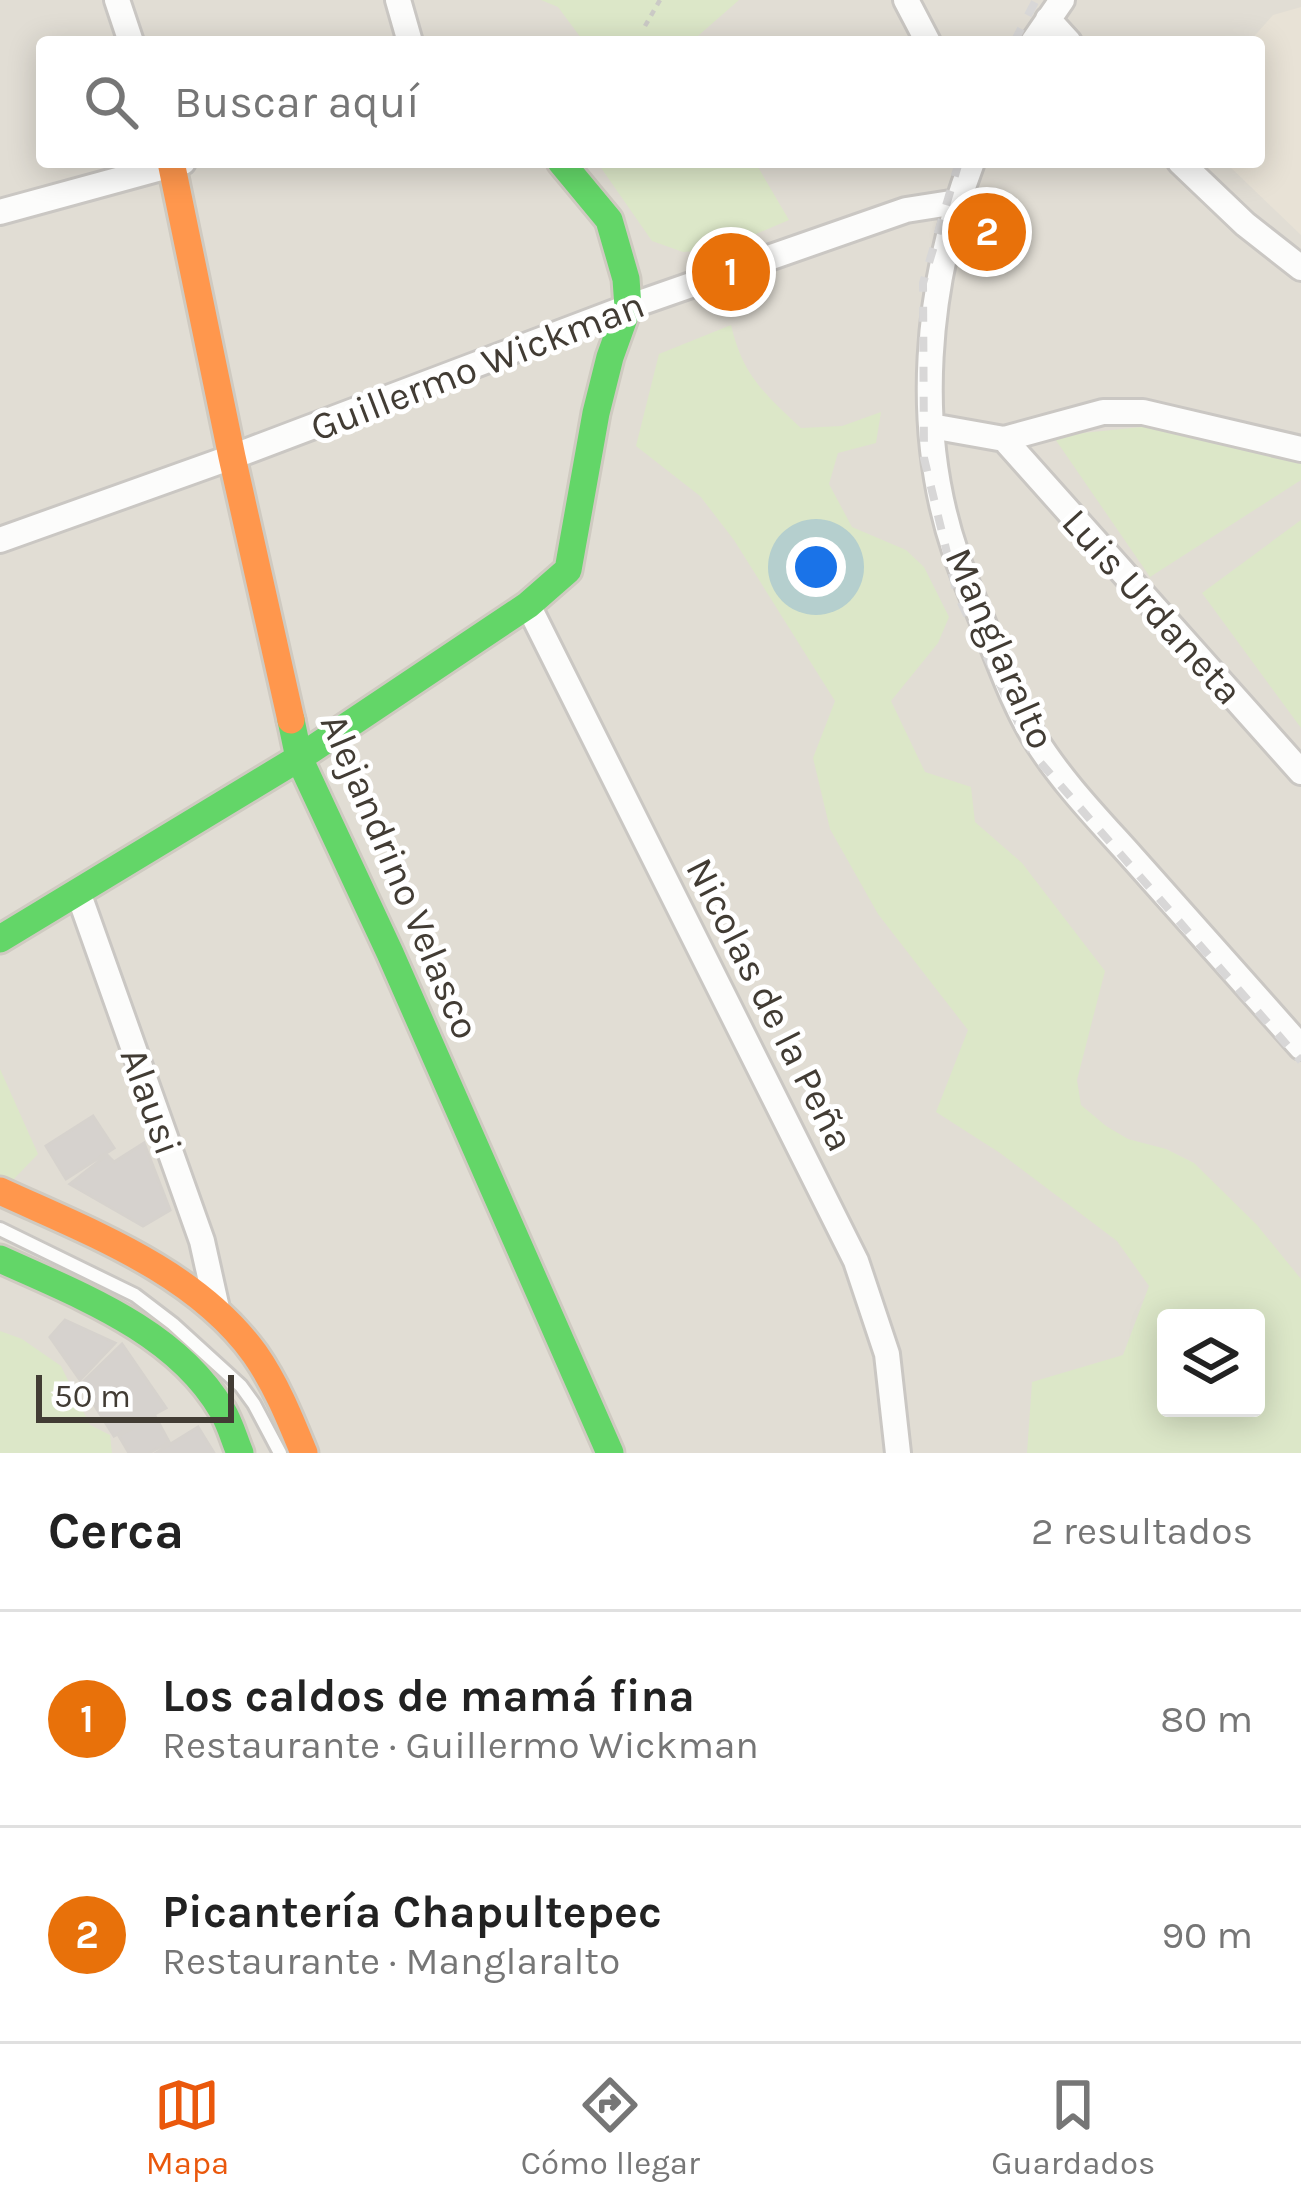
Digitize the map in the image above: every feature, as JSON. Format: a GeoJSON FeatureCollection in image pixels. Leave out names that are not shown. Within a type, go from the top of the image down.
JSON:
{"type":"FeatureCollection","features":[{"type":"Feature","properties":{"kind":"street"},"geometry":{"type":"LineString","coordinates":[[117,0],[129,36]]}},
{"type":"Feature","properties":{"kind":"street"},"geometry":{"type":"LineString","coordinates":[[398,0],[408,36]]}},
{"type":"Feature","properties":{"kind":"street"},"geometry":{"type":"LineString","coordinates":[[906,0],[925,36]]}},
{"type":"Feature","properties":{"kind":"street"},"geometry":{"type":"LineString","coordinates":[[1037,36],[1055,10]]}},
{"type":"Feature","properties":{"kind":"street"},"geometry":{"type":"LineString","coordinates":[[0,212],[158,168]]}},
{"type":"Feature","properties":{"kind":"street","name":"Alejandrino Velasco"},"geometry":{"type":"LineString","coordinates":[[177,168],[232,457],[299,758],[610,1453]]}},
{"type":"Feature","properties":{"kind":"street"},"geometry":{"type":"LineString","coordinates":[[0,939],[299,758],[528,605],[568,570],[596,413],[628,308],[626,279],[609,220],[566,168]]}},
{"type":"Feature","properties":{"kind":"street","name":"Manglaralto"},"geometry":{"type":"LineString","coordinates":[[970,168],[937,288],[930,355],[940,491],[956,554],[1035,739],[1085,805],[1301,1047]]}},
{"type":"Feature","properties":{"kind":"street"},"geometry":{"type":"LineString","coordinates":[[1186,168],[1245,224],[1301,268]]}},
{"type":"Feature","properties":{"kind":"street","name":"Guillermo Wickman"},"geometry":{"type":"LineString","coordinates":[[0,540],[905,210],[957,202]]}},
{"type":"Feature","properties":{"kind":"street"},"geometry":{"type":"LineString","coordinates":[[932,426],[1004,439],[1102,412],[1143,412],[1301,448]]}},
{"type":"Feature","properties":{"kind":"street","name":"Luis Urdaneta"},"geometry":{"type":"LineString","coordinates":[[1004,439],[1301,772]]}},
{"type":"Feature","properties":{"kind":"street","name":"Nicolas de la Peña"},"geometry":{"type":"LineString","coordinates":[[528,605],[856,1261],[887,1354],[898,1453]]}},
{"type":"Feature","properties":{"kind":"street","name":"Alausi"},"geometry":{"type":"LineString","coordinates":[[78,892],[202,1241],[218,1313]]}},
{"type":"Feature","properties":{"kind":"street"},"geometry":{"type":"LineString","coordinates":[[0,1191],[114,1245],[218,1313],[266,1372],[304,1453]]}},
{"type":"Feature","properties":{"kind":"street"},"geometry":{"type":"LineString","coordinates":[[0,1259],[116,1314],[159,1344],[220,1405],[240,1453]]}},
{"type":"Feature","properties":{"kind":"lane"},"geometry":{"type":"LineString","coordinates":[[0,1229],[135,1295],[173,1324],[241,1386],[280,1453]]}},
{"type":"Feature","properties":{"kind":"path"},"geometry":{"type":"LineString","coordinates":[[645,26],[660,0]]}},
{"type":"Feature","properties":{"kind":"shaded area"},"geometry":{"type":"Polygon","coordinates":[[[0,0],[1301,0],[1301,1453],[0,1453],[0,0]]]}},
{"type":"Feature","properties":{"kind":"shaded area"},"geometry":{"type":"Polygon","coordinates":[[[1301,7],[1301,235],[1231,168],[1265,168],[1265,36],[1254,36],[1273,15],[1301,7]]]}},
{"type":"Feature","properties":{"kind":"green space"},"geometry":{"type":"Polygon","coordinates":[[[541,0],[739,0],[698,36],[580,36],[558,7],[541,0]]]}},
{"type":"Feature","properties":{"kind":"green space"},"geometry":{"type":"Polygon","coordinates":[[[601,168],[759,168],[789,220],[718,250],[683,252],[652,241],[601,168]]]}},
{"type":"Feature","properties":{"kind":"green space"},"geometry":{"type":"Polygon","coordinates":[[[731,325],[742,358],[757,382],[801,428],[842,426],[881,412],[876,443],[838,453],[829,484],[852,527],[906,550],[924,567],[949,617],[938,643],[891,701],[925,772],[971,787],[975,822],[1022,863],[1105,971],[1077,1080],[1081,1105],[1128,1139],[1194,1163],[1257,1225],[1301,1279],[1301,1453],[1027,1453],[1032,1382],[1123,1355],[1149,1286],[1117,1241],[1000,1153],[936,1112],[968,1030],[878,914],[830,829],[813,758],[835,701],[734,540],[700,496],[636,446],[659,354],[731,325]]]}},
{"type":"Feature","properties":{"kind":"green space"},"geometry":{"type":"Polygon","coordinates":[[[1151,426],[1301,463],[1301,480],[1150,577],[1053,436],[1151,426]]]}},
{"type":"Feature","properties":{"kind":"green space"},"geometry":{"type":"Polygon","coordinates":[[[1301,520],[1301,728],[1202,593],[1301,520]]]}},
{"type":"Feature","properties":{"kind":"green space"},"geometry":{"type":"Polygon","coordinates":[[[0,1069],[38,1154],[9,1184],[0,1178],[0,1069]]]}},
{"type":"Feature","properties":{"kind":"green space"},"geometry":{"type":"Polygon","coordinates":[[[0,1331],[22,1339],[61,1366],[90,1425],[110,1435],[112,1453],[0,1453],[0,1331]]]}},
{"type":"Feature","properties":{"kind":"building"},"geometry":{"type":"Polygon","coordinates":[[[93,1116],[114,1148],[66,1179],[46,1146],[93,1116]]]}},
{"type":"Feature","properties":{"kind":"building"},"geometry":{"type":"Polygon","coordinates":[[[144,1143],[170,1210],[143,1226],[70,1184],[107,1155],[114,1162],[144,1143]]]}},
{"type":"Feature","properties":{"kind":"building"},"geometry":{"type":"Polygon","coordinates":[[[65,1320],[115,1343],[80,1380],[50,1337],[65,1320]]]}},
{"type":"Feature","properties":{"kind":"building"},"geometry":{"type":"Polygon","coordinates":[[[122,1344],[166,1408],[114,1436],[81,1384],[122,1344]]]}},
{"type":"Feature","properties":{"kind":"building"},"geometry":{"type":"Polygon","coordinates":[[[155,1416],[169,1442],[149,1453],[129,1453],[119,1436],[155,1416]]]}},
{"type":"Feature","properties":{"kind":"building"},"geometry":{"type":"Polygon","coordinates":[[[198,1427],[214,1453],[156,1453],[198,1427]]]}},
{"type":"Feature","properties":{"kind":"railway"},"geometry":{"type":"LineString","coordinates":[[1017,36],[1036,0]]}},
{"type":"Feature","properties":{"kind":"railway"},"geometry":{"type":"LineString","coordinates":[[957,168],[923,283],[924,458],[957,594],[1033,754],[1301,1061]]}},
{"type":"Feature","properties":{"kind":"traffic: fast"},"geometry":{"type":"LineString","coordinates":[[0,939],[299,758],[528,605],[568,570],[596,413],[628,307],[626,279],[609,220],[566,168]]}},
{"type":"Feature","properties":{"kind":"traffic: fast"},"geometry":{"type":"LineString","coordinates":[[291,720],[299,758],[610,1453]]}},
{"type":"Feature","properties":{"kind":"traffic: fast"},"geometry":{"type":"LineString","coordinates":[[0,1259],[123,1318],[179,1358],[222,1410],[240,1453]]}},
{"type":"Feature","properties":{"kind":"traffic: slow"},"geometry":{"type":"LineString","coordinates":[[172,168],[291,720]]}},
{"type":"Feature","properties":{"kind":"traffic: slow"},"geometry":{"type":"LineString","coordinates":[[0,1191],[138,1257],[202,1299],[255,1354],[304,1453]]}},
{"type":"Feature","properties":{"kind":"place","name":"Picantería Chapultepec"},"geometry":{"type":"Point","coordinates":[987,232]}},
{"type":"Feature","properties":{"kind":"place","name":"Los caldos de mamá fina"},"geometry":{"type":"Point","coordinates":[731,272]}}]}
